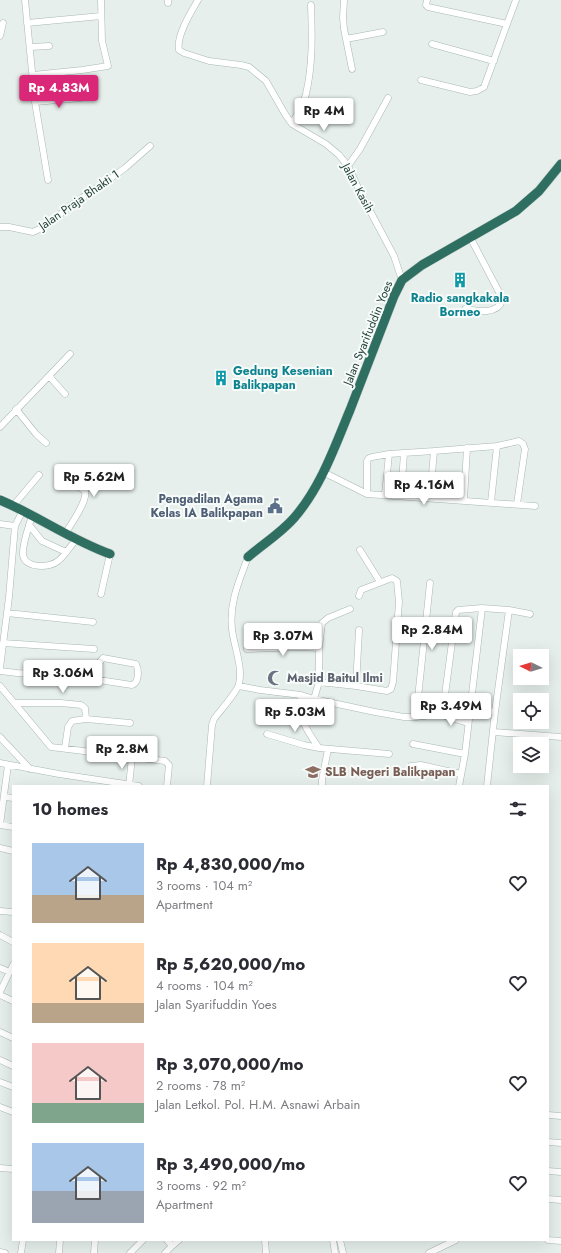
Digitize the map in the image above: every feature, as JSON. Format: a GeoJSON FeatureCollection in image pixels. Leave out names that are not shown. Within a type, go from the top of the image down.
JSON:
{"type":"FeatureCollection","features":[{"type":"Feature","properties":{"kind":"highway","name":"Jalan Syarifuddin Yoes"},"geometry":{"type":"LineString","coordinates":[[248,557],[272,539],[295,517],[312,492],[323,472],[340,434],[394,296],[402,280],[422,265],[516,212],[539,191],[561,164]]}},
{"type":"Feature","properties":{"kind":"highway"},"geometry":{"type":"LineString","coordinates":[[0,499],[23,510],[31,520],[65,534],[92,548],[110,554]]}},
{"type":"Feature","properties":{"kind":"street"},"geometry":{"type":"LineString","coordinates":[[25,0],[31,47],[35,102],[48,180]]}},
{"type":"Feature","properties":{"kind":"street"},"geometry":{"type":"LineString","coordinates":[[33,75],[107,66],[108,64],[102,41],[101,0]]}},
{"type":"Feature","properties":{"kind":"street","name":"Jalan Kasih"},"geometry":{"type":"LineString","coordinates":[[198,0],[178,42],[179,50],[209,61],[249,67],[266,81],[292,124],[326,144],[339,156],[348,166],[394,256],[402,280]]}},
{"type":"Feature","properties":{"kind":"street"},"geometry":{"type":"LineString","coordinates":[[344,0],[343,18],[352,70]]}},
{"type":"Feature","properties":{"kind":"street"},"geometry":{"type":"LineString","coordinates":[[427,0],[426,5],[428,7],[507,24]]}},
{"type":"Feature","properties":{"kind":"street"},"geometry":{"type":"LineString","coordinates":[[421,80],[470,92],[484,87],[516,0]]}},
{"type":"Feature","properties":{"kind":"street"},"geometry":{"type":"LineString","coordinates":[[292,124],[302,105],[306,93],[312,48],[311,5]]}},
{"type":"Feature","properties":{"kind":"street"},"geometry":{"type":"LineString","coordinates":[[27,23],[101,16]]}},
{"type":"Feature","properties":{"kind":"street"},"geometry":{"type":"LineString","coordinates":[[0,36],[3,24]]}},
{"type":"Feature","properties":{"kind":"street"},"geometry":{"type":"LineString","coordinates":[[346,39],[383,32]]}},
{"type":"Feature","properties":{"kind":"street"},"geometry":{"type":"LineString","coordinates":[[432,44],[494,61]]}},
{"type":"Feature","properties":{"kind":"street"},"geometry":{"type":"LineString","coordinates":[[31,47],[49,46]]}},
{"type":"Feature","properties":{"kind":"street"},"geometry":{"type":"LineString","coordinates":[[35,102],[81,98]]}},
{"type":"Feature","properties":{"kind":"street"},"geometry":{"type":"LineString","coordinates":[[348,166],[360,149],[388,98]]}},
{"type":"Feature","properties":{"kind":"street","name":"Jalan Praja Bhakti 1"},"geometry":{"type":"LineString","coordinates":[[0,227],[9,227],[33,232],[46,226],[70,206],[125,168],[150,146]]}},
{"type":"Feature","properties":{"kind":"street"},"geometry":{"type":"LineString","coordinates":[[465,309],[487,311],[500,307],[502,301],[499,292],[470,237]]}},
{"type":"Feature","properties":{"kind":"street"},"geometry":{"type":"LineString","coordinates":[[0,427],[70,354]]}},
{"type":"Feature","properties":{"kind":"street"},"geometry":{"type":"LineString","coordinates":[[49,376],[65,394]]}},
{"type":"Feature","properties":{"kind":"street"},"geometry":{"type":"LineString","coordinates":[[16,409],[36,434],[46,442]]}},
{"type":"Feature","properties":{"kind":"street"},"geometry":{"type":"LineString","coordinates":[[367,494],[369,458],[389,454],[496,446],[519,441],[525,449],[517,504]]}},
{"type":"Feature","properties":{"kind":"street"},"geometry":{"type":"LineString","coordinates":[[491,502],[496,446]]}},
{"type":"Feature","properties":{"kind":"street"},"geometry":{"type":"LineString","coordinates":[[464,500],[467,448]]}},
{"type":"Feature","properties":{"kind":"street"},"geometry":{"type":"LineString","coordinates":[[430,498],[434,451]]}},
{"type":"Feature","properties":{"kind":"street"},"geometry":{"type":"LineString","coordinates":[[401,496],[404,453]]}},
{"type":"Feature","properties":{"kind":"street"},"geometry":{"type":"LineString","coordinates":[[385,494],[389,454]]}},
{"type":"Feature","properties":{"kind":"street"},"geometry":{"type":"LineString","coordinates":[[323,472],[367,494],[385,494],[535,506]]}},
{"type":"Feature","properties":{"kind":"street"},"geometry":{"type":"LineString","coordinates":[[60,474],[86,493],[82,505],[65,534]]}},
{"type":"Feature","properties":{"kind":"street"},"geometry":{"type":"LineString","coordinates":[[13,506],[38,475]]}},
{"type":"Feature","properties":{"kind":"street"},"geometry":{"type":"LineString","coordinates":[[0,668],[15,526],[23,510]]}},
{"type":"Feature","properties":{"kind":"street"},"geometry":{"type":"LineString","coordinates":[[31,520],[42,542],[66,552]]}},
{"type":"Feature","properties":{"kind":"street"},"geometry":{"type":"LineString","coordinates":[[31,520],[23,550],[23,557],[31,564],[42,566],[58,561],[76,540]]}},
{"type":"Feature","properties":{"kind":"street"},"geometry":{"type":"LineString","coordinates":[[0,524],[15,526]]}},
{"type":"Feature","properties":{"kind":"street"},"geometry":{"type":"LineString","coordinates":[[360,550],[380,582]]}},
{"type":"Feature","properties":{"kind":"street"},"geometry":{"type":"LineString","coordinates":[[101,594],[110,554]]}},
{"type":"Feature","properties":{"kind":"street"},"geometry":{"type":"LineString","coordinates":[[206,785],[212,725],[214,720],[239,686],[240,672],[232,630],[231,610],[236,589],[248,557]]}},
{"type":"Feature","properties":{"kind":"street"},"geometry":{"type":"LineString","coordinates":[[319,682],[387,691],[391,689],[393,682],[399,602],[397,581],[392,578],[380,582],[361,590],[359,592],[359,596]]}},
{"type":"Feature","properties":{"kind":"street"},"geometry":{"type":"LineString","coordinates":[[416,717],[430,583]]}},
{"type":"Feature","properties":{"kind":"street"},"geometry":{"type":"LineString","coordinates":[[440,712],[456,613],[458,610],[482,608],[509,610],[530,614]]}},
{"type":"Feature","properties":{"kind":"street"},"geometry":{"type":"LineString","coordinates":[[460,785],[482,608]]}},
{"type":"Feature","properties":{"kind":"street"},"geometry":{"type":"LineString","coordinates":[[314,699],[319,682],[322,623],[328,618],[350,609]]}},
{"type":"Feature","properties":{"kind":"street"},"geometry":{"type":"LineString","coordinates":[[487,785],[495,712],[509,610]]}},
{"type":"Feature","properties":{"kind":"street"},"geometry":{"type":"LineString","coordinates":[[7,613],[93,622]]}},
{"type":"Feature","properties":{"kind":"street"},"geometry":{"type":"LineString","coordinates":[[356,686],[359,630]]}},
{"type":"Feature","properties":{"kind":"street"},"geometry":{"type":"LineString","coordinates":[[3,643],[94,649]]}},
{"type":"Feature","properties":{"kind":"street"},"geometry":{"type":"LineString","coordinates":[[247,649],[301,647],[320,648]]}},
{"type":"Feature","properties":{"kind":"street"},"geometry":{"type":"LineString","coordinates":[[0,671],[72,676],[97,680],[132,685],[136,682],[138,668],[136,664],[103,658],[99,663],[97,680]]}},
{"type":"Feature","properties":{"kind":"street"},"geometry":{"type":"LineString","coordinates":[[0,686],[51,747],[164,761],[167,762],[168,765],[167,785]]}},
{"type":"Feature","properties":{"kind":"street"},"geometry":{"type":"LineString","coordinates":[[239,686],[301,695],[404,717],[416,717],[440,712],[470,709],[495,712]]}},
{"type":"Feature","properties":{"kind":"street"},"geometry":{"type":"LineString","coordinates":[[301,695],[300,709],[303,721],[319,748]]}},
{"type":"Feature","properties":{"kind":"street"},"geometry":{"type":"LineString","coordinates":[[15,703],[61,703],[81,705],[85,708],[86,719]]}},
{"type":"Feature","properties":{"kind":"street"},"geometry":{"type":"LineString","coordinates":[[440,712],[468,722]]}},
{"type":"Feature","properties":{"kind":"street"},"geometry":{"type":"LineString","coordinates":[[65,748],[70,723],[72,721],[86,719],[130,723]]}},
{"type":"Feature","properties":{"kind":"street"},"geometry":{"type":"LineString","coordinates":[[494,732],[561,737]]}},
{"type":"Feature","properties":{"kind":"street"},"geometry":{"type":"LineString","coordinates":[[267,734],[304,746],[389,754]]}},
{"type":"Feature","properties":{"kind":"street"},"geometry":{"type":"LineString","coordinates":[[0,736],[30,769]]}},
{"type":"Feature","properties":{"kind":"street"},"geometry":{"type":"LineString","coordinates":[[414,744],[465,754]]}},
{"type":"Feature","properties":{"kind":"street"},"geometry":{"type":"LineString","coordinates":[[322,785],[328,748]]}},
{"type":"Feature","properties":{"kind":"street"},"geometry":{"type":"LineString","coordinates":[[0,763],[129,785],[132,757]]}},
{"type":"Feature","properties":{"kind":"street"},"geometry":{"type":"LineString","coordinates":[[8,765],[0,826],[12,827]]}},
{"type":"Feature","properties":{"kind":"street"},"geometry":{"type":"LineString","coordinates":[[411,766],[421,765],[461,774]]}},
{"type":"Feature","properties":{"kind":"street"},"geometry":{"type":"LineString","coordinates":[[5,797],[12,798]]}},
{"type":"Feature","properties":{"kind":"street"},"geometry":{"type":"LineString","coordinates":[[0,848],[12,850]]}},
{"type":"Feature","properties":{"kind":"street"},"geometry":{"type":"LineString","coordinates":[[0,911],[12,912]]}},
{"type":"Feature","properties":{"kind":"street"},"geometry":{"type":"LineString","coordinates":[[0,935],[12,941]]}},
{"type":"Feature","properties":{"kind":"street"},"geometry":{"type":"LineString","coordinates":[[0,968],[10,972]]}},
{"type":"Feature","properties":{"kind":"street"},"geometry":{"type":"LineString","coordinates":[[0,992],[12,968]]}},
{"type":"Feature","properties":{"kind":"street"},"geometry":{"type":"LineString","coordinates":[[0,995],[12,1001]]}},
{"type":"Feature","properties":{"kind":"street"},"geometry":{"type":"LineString","coordinates":[[0,1032],[12,1038]]}},
{"type":"Feature","properties":{"kind":"street"},"geometry":{"type":"LineString","coordinates":[[0,1060],[12,1066]]}},
{"type":"Feature","properties":{"kind":"street"},"geometry":{"type":"LineString","coordinates":[[0,1082],[12,1087]]}},
{"type":"Feature","properties":{"kind":"street"},"geometry":{"type":"LineString","coordinates":[[0,1107],[12,1110]]}},
{"type":"Feature","properties":{"kind":"street"},"geometry":{"type":"LineString","coordinates":[[549,1115],[561,1116]]}},
{"type":"Feature","properties":{"kind":"street"},"geometry":{"type":"LineString","coordinates":[[549,1142],[561,1143]]}},
{"type":"Feature","properties":{"kind":"street"},"geometry":{"type":"LineString","coordinates":[[0,1168],[12,1169]]}},
{"type":"Feature","properties":{"kind":"street"},"geometry":{"type":"LineString","coordinates":[[549,1171],[561,1172]]}},
{"type":"Feature","properties":{"kind":"street"},"geometry":{"type":"LineString","coordinates":[[549,1199],[561,1200]]}},
{"type":"Feature","properties":{"kind":"street"},"geometry":{"type":"LineString","coordinates":[[549,1240],[561,1241]]}},
{"type":"Feature","properties":{"kind":"street"},"geometry":{"type":"LineString","coordinates":[[21,1253],[23,1241]]}},
{"type":"Feature","properties":{"kind":"street"},"geometry":{"type":"LineString","coordinates":[[59,1253],[60,1241]]}},
{"type":"Feature","properties":{"kind":"street"},"geometry":{"type":"LineString","coordinates":[[94,1253],[95,1241]]}},
{"type":"Feature","properties":{"kind":"street"},"geometry":{"type":"LineString","coordinates":[[133,1252],[142,1241]]}},
{"type":"Feature","properties":{"kind":"street"},"geometry":{"type":"LineString","coordinates":[[168,1241],[172,1246]]}},
{"type":"Feature","properties":{"kind":"street"},"geometry":{"type":"LineString","coordinates":[[165,1253],[178,1241]]}},
{"type":"Feature","properties":{"kind":"street"},"geometry":{"type":"LineString","coordinates":[[265,1241],[266,1253]]}},
{"type":"Feature","properties":{"kind":"street"},"geometry":{"type":"LineString","coordinates":[[333,1241],[335,1253]]}},
{"type":"Feature","properties":{"kind":"street"},"geometry":{"type":"LineString","coordinates":[[340,1241],[342,1253]]}},
{"type":"Feature","properties":{"kind":"street"},"geometry":{"type":"LineString","coordinates":[[429,1253],[454,1241]]}},
{"type":"Feature","properties":{"kind":"street"},"geometry":{"type":"LineString","coordinates":[[0,1252],[5,1253]]}},
{"type":"Feature","properties":{"kind":"place","name":"Radio sangkakala Borneo"},"geometry":{"type":"Point","coordinates":[460,280]}},
{"type":"Feature","properties":{"kind":"place","name":"Gedung Kesenian Balikpapan"},"geometry":{"type":"Point","coordinates":[221,378]}},
{"type":"Feature","properties":{"kind":"place","name":"Pengadilan Agama Kelas IA Balikpapan"},"geometry":{"type":"Point","coordinates":[275,506]}},
{"type":"Feature","properties":{"kind":"place","name":"Masjid Baitul Ilmi"},"geometry":{"type":"Point","coordinates":[275,678]}},
{"type":"Feature","properties":{"kind":"place","name":"SLB Negeri Balikpapan"},"geometry":{"type":"Point","coordinates":[313,772]}}]}
